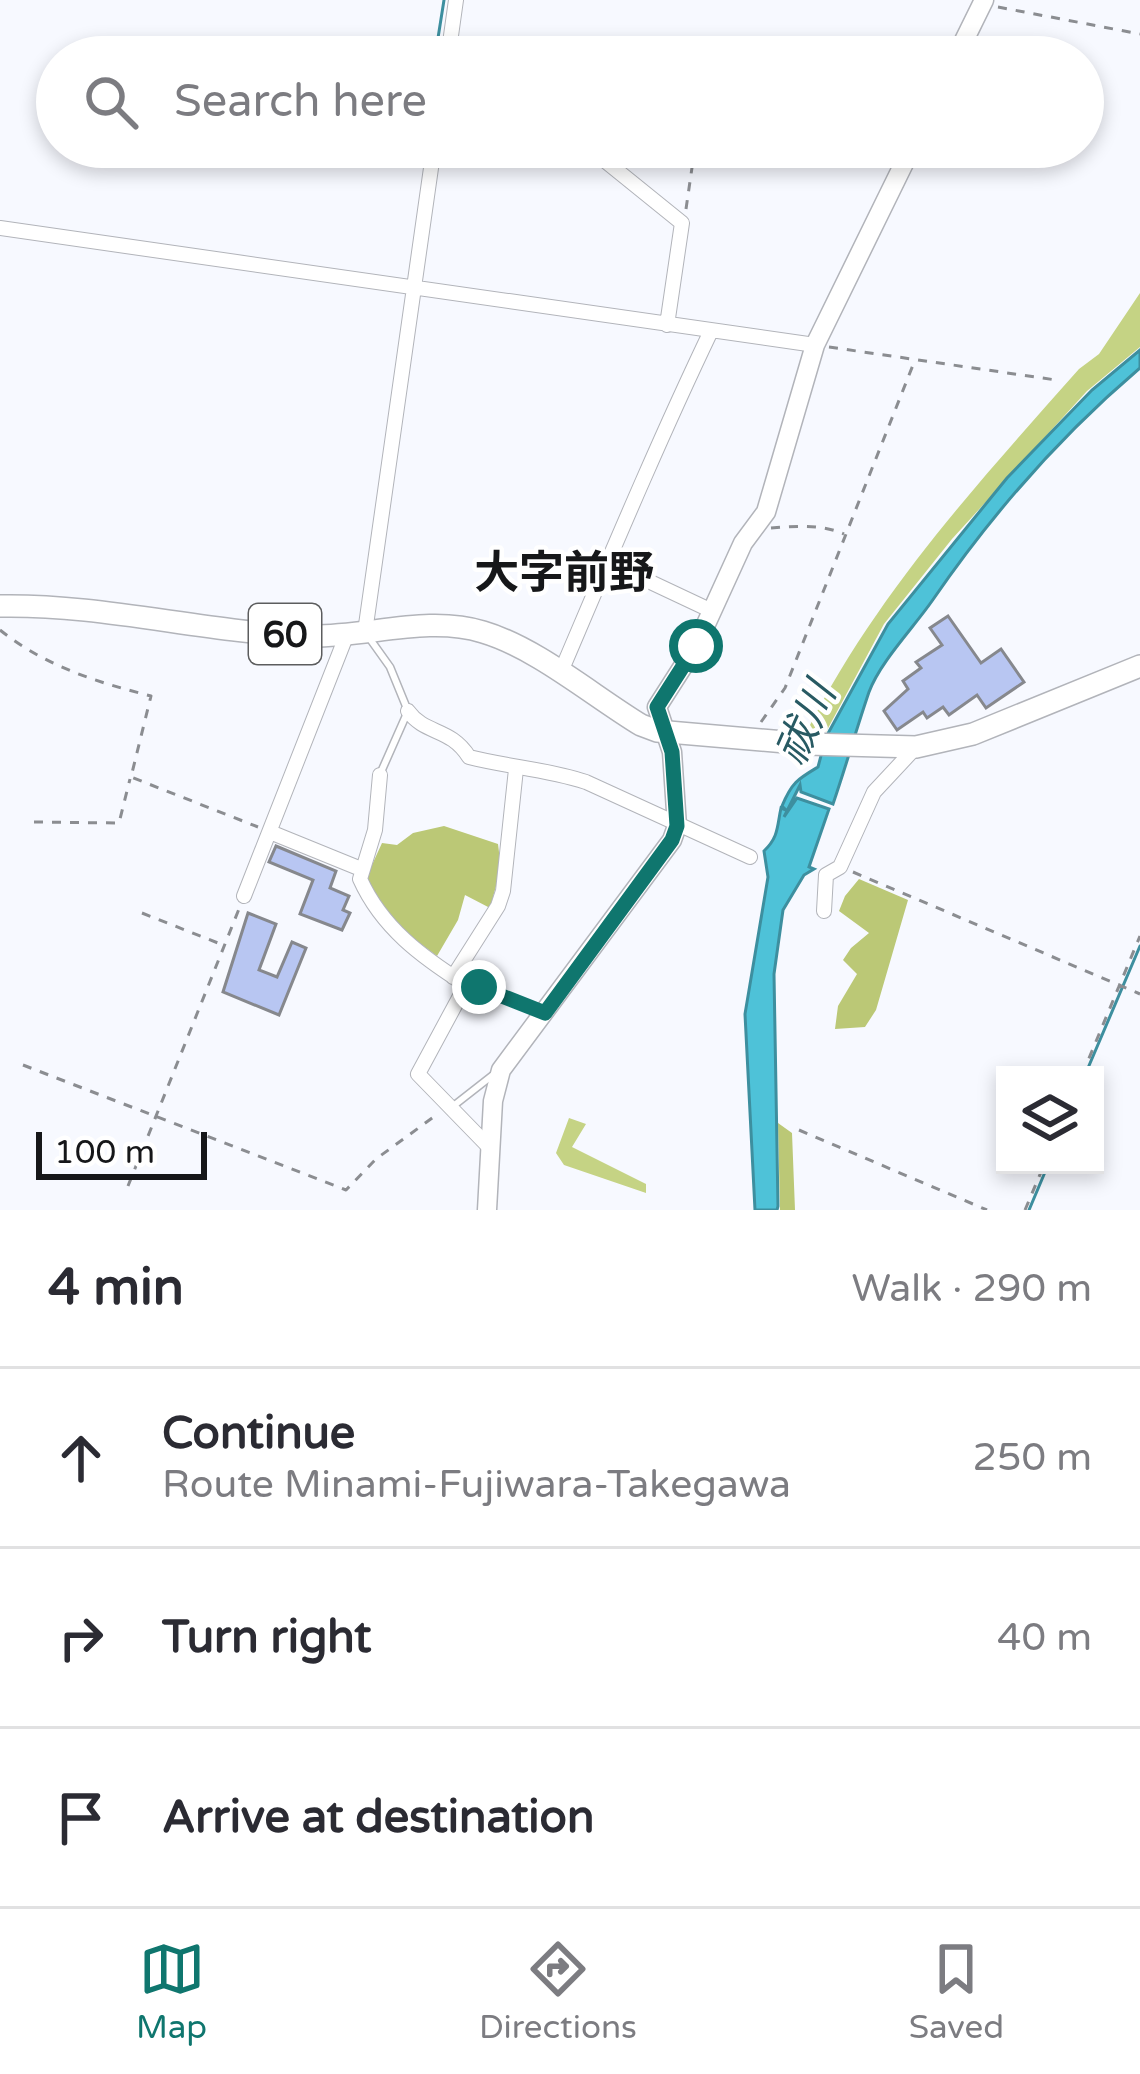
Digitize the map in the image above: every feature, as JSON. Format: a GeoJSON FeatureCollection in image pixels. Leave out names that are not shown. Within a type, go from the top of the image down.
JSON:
{"type":"FeatureCollection","features":[{"type":"Feature","properties":{"kind":"main road"},"geometry":{"type":"LineString","coordinates":[[966,36],[983,2]]}},
{"type":"Feature","properties":{"kind":"main road"},"geometry":{"type":"LineString","coordinates":[[487,1210],[493,1101],[501,1070],[672,840],[677,826],[672,752],[657,707],[696,646],[742,543],[774,493],[815,345],[902,168]]}},
{"type":"Feature","properties":{"kind":"main road","name":"60"},"geometry":{"type":"LineString","coordinates":[[0,606],[86,609],[284,634],[434,627],[476,630],[509,643],[640,725],[664,734],[863,747],[916,747],[973,734],[1140,666]]}},
{"type":"Feature","properties":{"kind":"street"},"geometry":{"type":"LineString","coordinates":[[451,36],[456,0]]}},
{"type":"Feature","properties":{"kind":"street"},"geometry":{"type":"LineString","coordinates":[[244,896],[356,633],[431,168]]}},
{"type":"Feature","properties":{"kind":"street"},"geometry":{"type":"LineString","coordinates":[[614,168],[682,223],[667,325]]}},
{"type":"Feature","properties":{"kind":"street"},"geometry":{"type":"LineString","coordinates":[[0,228],[815,345]]}},
{"type":"Feature","properties":{"kind":"street"},"geometry":{"type":"LineString","coordinates":[[560,674],[647,465],[711,331]]}},
{"type":"Feature","properties":{"kind":"street"},"geometry":{"type":"LineString","coordinates":[[610,563],[712,610]]}},
{"type":"Feature","properties":{"kind":"street"},"geometry":{"type":"LineString","coordinates":[[408,711],[417,722],[458,740],[469,757],[516,769],[557,772],[586,782],[750,857]]}},
{"type":"Feature","properties":{"kind":"street"},"geometry":{"type":"LineString","coordinates":[[824,911],[826,875],[840,867],[874,792],[916,747]]}},
{"type":"Feature","properties":{"kind":"street"},"geometry":{"type":"LineString","coordinates":[[490,1148],[418,1075],[503,891],[516,769]]}},
{"type":"Feature","properties":{"kind":"street"},"geometry":{"type":"LineString","coordinates":[[380,776],[375,830],[360,879],[387,926],[460,981]]}},
{"type":"Feature","properties":{"kind":"street"},"geometry":{"type":"LineString","coordinates":[[270,832],[361,869]]}},
{"type":"Feature","properties":{"kind":"lane"},"geometry":{"type":"LineString","coordinates":[[356,633],[390,667],[408,711],[380,776]]}},
{"type":"Feature","properties":{"kind":"lane"},"geometry":{"type":"LineString","coordinates":[[460,981],[545,1013]]}},
{"type":"Feature","properties":{"kind":"lane"},"geometry":{"type":"LineString","coordinates":[[452,1108],[492,1072],[501,1070]]}},
{"type":"Feature","properties":{"kind":"path"},"geometry":{"type":"LineString","coordinates":[[983,2],[1140,34]]}},
{"type":"Feature","properties":{"kind":"path"},"geometry":{"type":"LineString","coordinates":[[682,223],[691,168]]}},
{"type":"Feature","properties":{"kind":"path"},"geometry":{"type":"LineString","coordinates":[[815,345],[1056,380]]}},
{"type":"Feature","properties":{"kind":"path"},"geometry":{"type":"LineString","coordinates":[[750,739],[785,688],[915,360]]}},
{"type":"Feature","properties":{"kind":"path"},"geometry":{"type":"LineString","coordinates":[[758,524],[762,528],[832,529],[846,535]]}},
{"type":"Feature","properties":{"kind":"path"},"geometry":{"type":"LineString","coordinates":[[0,630],[33,656],[152,696],[119,823],[34,822]]}},
{"type":"Feature","properties":{"kind":"path"},"geometry":{"type":"LineString","coordinates":[[131,777],[270,832]]}},
{"type":"Feature","properties":{"kind":"path"},"geometry":{"type":"LineString","coordinates":[[840,867],[1140,994]]}},
{"type":"Feature","properties":{"kind":"path"},"geometry":{"type":"LineString","coordinates":[[128,1186],[244,896]]}},
{"type":"Feature","properties":{"kind":"path"},"geometry":{"type":"LineString","coordinates":[[142,913],[225,946]]}},
{"type":"Feature","properties":{"kind":"path"},"geometry":{"type":"LineString","coordinates":[[1086,1066],[1140,936]]}},
{"type":"Feature","properties":{"kind":"path"},"geometry":{"type":"LineString","coordinates":[[23,1066],[346,1190],[376,1159],[452,1108]]}},
{"type":"Feature","properties":{"kind":"path"},"geometry":{"type":"LineString","coordinates":[[799,1130],[987,1210]]}},
{"type":"Feature","properties":{"kind":"path"},"geometry":{"type":"LineString","coordinates":[[1025,1210],[1040,1174]]}},
{"type":"Feature","properties":{"kind":"green space"},"geometry":{"type":"Polygon","coordinates":[[[1140,293],[1140,347],[1087,391],[952,539],[884,624],[826,732],[807,731],[864,633],[931,541],[1079,369],[1099,354],[1140,293]]]}},
{"type":"Feature","properties":{"kind":"green space"},"geometry":{"type":"Polygon","coordinates":[[[444,826],[498,844],[501,868],[490,908],[465,895],[458,920],[437,956],[391,922],[366,878],[382,843],[397,845],[413,833],[444,826]]]}},
{"type":"Feature","properties":{"kind":"green space"},"geometry":{"type":"Polygon","coordinates":[[[859,879],[908,900],[876,1010],[865,1027],[835,1029],[838,1006],[857,974],[843,960],[869,933],[839,911],[859,879]]]}},
{"type":"Feature","properties":{"kind":"green space"},"geometry":{"type":"Polygon","coordinates":[[[569,1118],[586,1124],[572,1147],[646,1184],[646,1193],[564,1165],[556,1153],[569,1118]]]}},
{"type":"Feature","properties":{"kind":"green space"},"geometry":{"type":"Polygon","coordinates":[[[778,1123],[792,1133],[795,1210],[780,1210],[778,1123]]]}},
{"type":"Feature","properties":{"kind":"water"},"geometry":{"type":"Polygon","coordinates":[[[1140,350],[1140,368],[1028,478],[881,669],[869,692],[833,804],[801,792],[800,785],[784,817],[797,798],[829,809],[809,867],[814,869],[804,875],[783,910],[774,974],[778,1206],[777,1210],[755,1210],[745,1014],[768,877],[764,851],[775,836],[781,808],[786,810],[782,806],[796,782],[818,767],[826,737],[888,624],[1007,478],[1092,390],[1140,350]]]}},
{"type":"Feature","properties":{"kind":"building"},"geometry":{"type":"Polygon","coordinates":[[[948,616],[981,663],[1001,649],[1024,682],[986,708],[977,695],[949,715],[943,707],[927,718],[923,712],[897,730],[884,711],[908,689],[903,681],[921,668],[916,662],[942,645],[930,628],[948,616]]]}},
{"type":"Feature","properties":{"kind":"building"},"geometry":{"type":"Polygon","coordinates":[[[276,846],[336,871],[330,888],[349,896],[343,910],[350,913],[342,930],[300,914],[313,880],[269,862],[276,846]]]}},
{"type":"Feature","properties":{"kind":"building"},"geometry":{"type":"Polygon","coordinates":[[[248,913],[276,924],[259,970],[277,977],[292,942],[306,948],[279,1015],[223,992],[248,913]]]}},
{"type":"Feature","properties":{"kind":"waterway"},"geometry":{"type":"LineString","coordinates":[[438,36],[444,0]]}},
{"type":"Feature","properties":{"kind":"waterway"},"geometry":{"type":"LineString","coordinates":[[1089,1066],[1140,946]]}},
{"type":"Feature","properties":{"kind":"waterway"},"geometry":{"type":"LineString","coordinates":[[1029,1210],[1044,1174]]}},
{"type":"Feature","properties":{"kind":"district","name":"大字前野"},"geometry":{"type":"Point","coordinates":[564,572]}},
{"type":"Feature","properties":{"kind":"route"},"geometry":{"type":"LineString","coordinates":[[479,987],[545,1013],[672,840],[677,826],[672,752],[657,707],[696,646]]}},
{"type":"Feature","properties":{"kind":"water label","name":"祓川"},"geometry":{"type":"Point","coordinates":[805,723]}}]}
